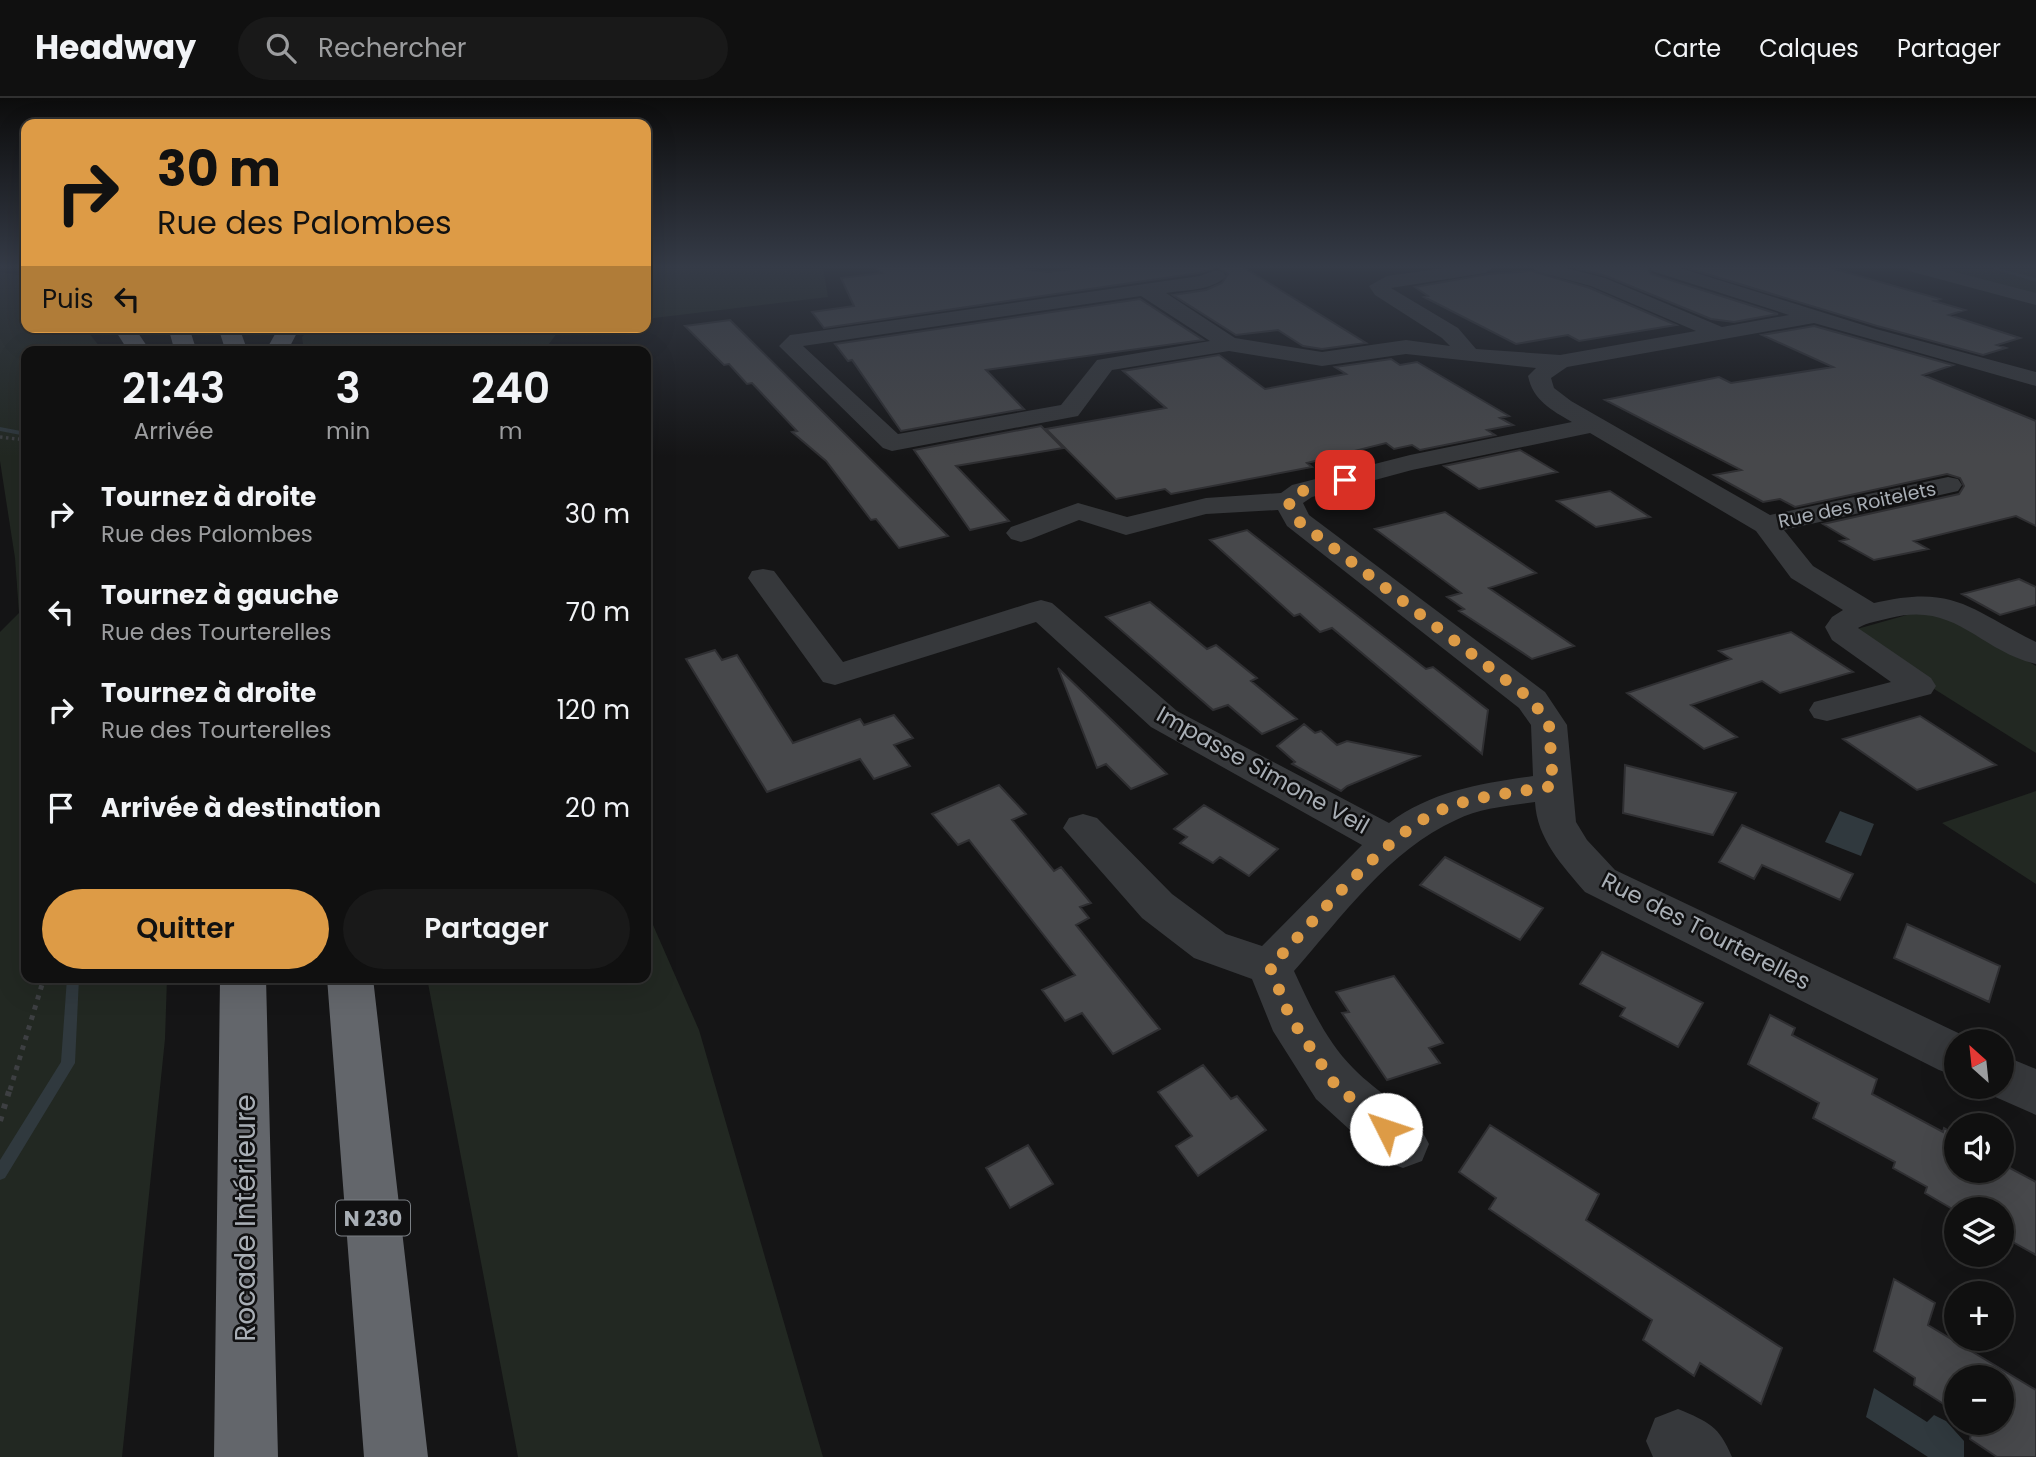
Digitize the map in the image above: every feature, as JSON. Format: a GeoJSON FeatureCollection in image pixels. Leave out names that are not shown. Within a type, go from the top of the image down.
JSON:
{"type":"FeatureCollection","features":[{"type":"Feature","properties":{"kind":"highway","name":"Rocade Intérieure"},"geometry":{"type":"LineString","coordinates":[[243,983],[246,1457]]}},
{"type":"Feature","properties":{"kind":"highway","name":"N 230"},"geometry":{"type":"LineString","coordinates":[[350,983],[396,1457]]}},
{"type":"Feature","properties":{"kind":"street"},"geometry":{"type":"LineString","coordinates":[[770,336],[798,340],[864,330]]}},
{"type":"Feature","properties":{"kind":"street"},"geometry":{"type":"LineString","coordinates":[[1209,330],[1229,344]]}},
{"type":"Feature","properties":{"kind":"street"},"geometry":{"type":"LineString","coordinates":[[1446,330],[1468,352]]}},
{"type":"Feature","properties":{"kind":"street"},"geometry":{"type":"LineString","coordinates":[[1713,330],[1741,342]]}},
{"type":"Feature","properties":{"kind":"street"},"geometry":{"type":"LineString","coordinates":[[798,340],[790,346],[892,443],[1069,411],[1105,365],[1229,344],[1322,359],[1346,358],[1406,347],[1468,352],[1524,361],[1560,362],[1734,330]]}},
{"type":"Feature","properties":{"kind":"street"},"geometry":{"type":"LineString","coordinates":[[1696,337],[1741,342],[1815,330]]}},
{"type":"Feature","properties":{"kind":"street"},"geometry":{"type":"LineString","coordinates":[[1859,330],[2036,379]]}},
{"type":"Feature","properties":{"kind":"street"},"geometry":{"type":"LineString","coordinates":[[1560,362],[1539,376],[1543,391],[1593,425],[1766,525],[1802,572],[1869,613]]}},
{"type":"Feature","properties":{"kind":"street"},"geometry":{"type":"LineString","coordinates":[[1021,533],[1077,511],[1126,526],[1206,506],[1288,501],[1302,491],[1410,463],[1593,425]]}},
{"type":"Feature","properties":{"kind":"street","name":"Rue des Roitelets"},"geometry":{"type":"LineString","coordinates":[[1766,525],[1948,485]]}},
{"type":"Feature","properties":{"kind":"street","name":"Rue des Tourterelles"},"geometry":{"type":"LineString","coordinates":[[1288,501],[1297,520],[1532,700],[1549,725],[1556,822],[1572,850],[1600,881],[1944,1049]]}},
{"type":"Feature","properties":{"kind":"street","name":"Impasse Simone Veil"},"geometry":{"type":"LineString","coordinates":[[763,578],[835,675],[1041,610],[1164,719],[1392,842]]}},
{"type":"Feature","properties":{"kind":"street"},"geometry":{"type":"LineString","coordinates":[[1827,710],[1919,686],[1844,633],[1841,627],[1845,622],[1869,613],[1908,604],[1937,605],[1961,614],[2036,654]]}},
{"type":"Feature","properties":{"kind":"street"},"geometry":{"type":"LineString","coordinates":[[1270,967],[1392,842],[1430,815],[1475,800],[1553,786]]}},
{"type":"Feature","properties":{"kind":"street"},"geometry":{"type":"LineString","coordinates":[[1083,828],[1157,906],[1210,946],[1270,967],[1290,1017],[1334,1083],[1403,1144]]}},
{"type":"Feature","properties":{"kind":"street"},"geometry":{"type":"LineString","coordinates":[[2014,1083],[2036,1093]]}},
{"type":"Feature","properties":{"kind":"path"},"geometry":{"type":"LineString","coordinates":[[0,438],[21,440]]}},
{"type":"Feature","properties":{"kind":"path"},"geometry":{"type":"LineString","coordinates":[[0,1121],[42,983]]}},
{"type":"Feature","properties":{"kind":"shaded area"},"geometry":{"type":"Polygon","coordinates":[[[0,330],[89,333],[99,346],[21,346],[21,983],[167,983],[165,1039],[122,1457],[0,1457],[0,632],[19,613],[15,558],[0,461],[0,330]]]}},
{"type":"Feature","properties":{"kind":"shaded area"},"geometry":{"type":"Polygon","coordinates":[[[306,333],[557,333],[547,346],[303,346],[302,337],[306,333]]]}},
{"type":"Feature","properties":{"kind":"shaded area"},"geometry":{"type":"Polygon","coordinates":[[[1928,609],[1950,617],[2036,666],[2036,753],[1931,687],[1857,629],[1928,609]]]}},
{"type":"Feature","properties":{"kind":"shaded area"},"geometry":{"type":"Polygon","coordinates":[[[2036,791],[2036,884],[1942,823],[2036,791]]]}},
{"type":"Feature","properties":{"kind":"shaded area"},"geometry":{"type":"Polygon","coordinates":[[[1840,811],[1874,824],[1861,856],[1825,842],[1840,811]]]}},
{"type":"Feature","properties":{"kind":"shaded area"},"geometry":{"type":"Polygon","coordinates":[[[651,920],[699,1030],[823,1457],[518,1457],[428,983],[651,983],[651,920]]]}},
{"type":"Feature","properties":{"kind":"shaded area"},"geometry":{"type":"Polygon","coordinates":[[[1874,1388],[1927,1422],[1934,1415],[1944,1420],[1944,1435],[1959,1435],[1964,1441],[1964,1457],[1928,1457],[1866,1417],[1874,1388]]]}},
{"type":"Feature","properties":{"kind":"building"},"geometry":{"type":"Polygon","coordinates":[[[689,330],[741,330],[948,536],[899,548],[876,519],[871,520],[826,461],[792,432],[797,431],[752,383],[747,384],[729,364],[724,365],[689,330]]]}},
{"type":"Feature","properties":{"kind":"building"},"geometry":{"type":"Polygon","coordinates":[[[927,330],[1188,330],[1203,340],[986,370],[1024,409],[901,431],[852,360],[848,361],[835,344],[927,330]]]}},
{"type":"Feature","properties":{"kind":"building"},"geometry":{"type":"Polygon","coordinates":[[[1229,330],[1274,330],[1236,335],[1229,330]]]}},
{"type":"Feature","properties":{"kind":"building"},"geometry":{"type":"Polygon","coordinates":[[[1279,330],[1346,330],[1366,343],[1322,349],[1303,346],[1279,330]]]}},
{"type":"Feature","properties":{"kind":"building"},"geometry":{"type":"Polygon","coordinates":[[[1489,330],[1643,330],[1579,341],[1568,335],[1516,344],[1489,330]]]}},
{"type":"Feature","properties":{"kind":"building"},"geometry":{"type":"Polygon","coordinates":[[[1788,330],[1830,330],[1953,365],[1923,375],[2036,421],[2036,526],[2016,516],[1914,541],[1928,549],[1874,560],[1840,541],[1848,539],[1823,524],[1959,494],[1964,486],[1960,478],[1947,474],[1795,507],[1780,499],[1763,502],[1714,475],[1741,470],[1605,400],[1719,377],[1731,383],[1833,367],[1762,335],[1788,330]]]}},
{"type":"Feature","properties":{"kind":"building"},"geometry":{"type":"Polygon","coordinates":[[[1893,330],[1997,330],[2020,338],[1997,345],[2006,348],[1983,355],[1893,330]]]}},
{"type":"Feature","properties":{"kind":"building"},"geometry":{"type":"Polygon","coordinates":[[[1219,355],[1265,389],[1346,374],[1335,367],[1391,359],[1400,365],[1417,362],[1509,416],[1500,418],[1513,425],[1487,430],[1495,435],[1420,450],[1412,445],[1394,449],[1386,443],[1307,463],[1312,467],[1171,494],[1165,489],[1116,499],[1046,429],[1166,408],[1123,371],[1219,355]]]}},
{"type":"Feature","properties":{"kind":"building"},"geometry":{"type":"Polygon","coordinates":[[[1041,426],[1063,448],[956,466],[1009,521],[970,530],[914,450],[1041,426]]]}},
{"type":"Feature","properties":{"kind":"building"},"geometry":{"type":"Polygon","coordinates":[[[1520,450],[1557,472],[1479,489],[1444,466],[1520,450]]]}},
{"type":"Feature","properties":{"kind":"building"},"geometry":{"type":"Polygon","coordinates":[[[1610,491],[1650,517],[1596,527],[1557,501],[1610,491]]]}},
{"type":"Feature","properties":{"kind":"building"},"geometry":{"type":"Polygon","coordinates":[[[1445,512],[1536,573],[1489,588],[1574,646],[1532,659],[1459,611],[1464,609],[1447,597],[1461,593],[1375,529],[1445,512]]]}},
{"type":"Feature","properties":{"kind":"building"},"geometry":{"type":"Polygon","coordinates":[[[1247,530],[1426,669],[1433,667],[1488,710],[1482,754],[1332,628],[1320,632],[1300,614],[1294,616],[1210,540],[1247,530]]]}},
{"type":"Feature","properties":{"kind":"building"},"geometry":{"type":"Polygon","coordinates":[[[2019,579],[2036,587],[2036,605],[2000,615],[1962,594],[2019,579]]]}},
{"type":"Feature","properties":{"kind":"building"},"geometry":{"type":"Polygon","coordinates":[[[1150,602],[1207,649],[1216,645],[1257,678],[1251,681],[1297,719],[1262,734],[1228,705],[1213,710],[1106,617],[1150,602]]]}},
{"type":"Feature","properties":{"kind":"building"},"geometry":{"type":"Polygon","coordinates":[[[1791,632],[1853,672],[1780,693],[1762,681],[1691,705],[1737,737],[1704,749],[1627,693],[1731,659],[1719,651],[1791,632]]]}},
{"type":"Feature","properties":{"kind":"building"},"geometry":{"type":"Polygon","coordinates":[[[715,650],[722,660],[737,655],[793,743],[860,719],[864,725],[894,715],[913,738],[894,745],[910,766],[874,779],[860,759],[767,792],[686,659],[715,650]]]}},
{"type":"Feature","properties":{"kind":"building"},"geometry":{"type":"Polygon","coordinates":[[[1058,668],[1167,774],[1131,789],[1106,764],[1097,768],[1058,668]]]}},
{"type":"Feature","properties":{"kind":"building"},"geometry":{"type":"Polygon","coordinates":[[[1920,716],[1996,765],[1917,790],[1843,739],[1920,716]]]}},
{"type":"Feature","properties":{"kind":"building"},"geometry":{"type":"Polygon","coordinates":[[[1304,724],[1315,733],[1321,731],[1337,745],[1347,741],[1419,756],[1347,786],[1341,791],[1292,764],[1295,762],[1277,746],[1304,724]]]}},
{"type":"Feature","properties":{"kind":"building"},"geometry":{"type":"Polygon","coordinates":[[[1625,765],[1736,793],[1713,835],[1623,813],[1625,765]]]}},
{"type":"Feature","properties":{"kind":"building"},"geometry":{"type":"Polygon","coordinates":[[[999,785],[1026,814],[1012,820],[1054,871],[1061,867],[1091,903],[1080,907],[1089,918],[1076,925],[1160,1029],[1113,1054],[1082,1013],[1065,1021],[1042,990],[1075,975],[969,840],[958,845],[932,814],[999,785]]]}},
{"type":"Feature","properties":{"kind":"building"},"geometry":{"type":"Polygon","coordinates":[[[1204,805],[1278,849],[1249,876],[1220,857],[1213,863],[1180,843],[1187,837],[1174,829],[1204,805]]]}},
{"type":"Feature","properties":{"kind":"building"},"geometry":{"type":"Polygon","coordinates":[[[1742,825],[1853,874],[1840,900],[1762,865],[1754,879],[1719,862],[1742,825]]]}},
{"type":"Feature","properties":{"kind":"building"},"geometry":{"type":"Polygon","coordinates":[[[1445,857],[1543,908],[1520,940],[1420,885],[1445,857]]]}},
{"type":"Feature","properties":{"kind":"building"},"geometry":{"type":"Polygon","coordinates":[[[1907,924],[2000,966],[1989,1002],[1894,958],[1907,924]]]}},
{"type":"Feature","properties":{"kind":"building"},"geometry":{"type":"Polygon","coordinates":[[[1602,952],[1703,1003],[1678,1047],[1620,1016],[1625,1008],[1580,984],[1602,952]]]}},
{"type":"Feature","properties":{"kind":"building"},"geometry":{"type":"Polygon","coordinates":[[[1394,976],[1443,1043],[1429,1048],[1440,1063],[1387,1080],[1342,1013],[1349,1012],[1336,992],[1394,976]]]}},
{"type":"Feature","properties":{"kind":"building"},"geometry":{"type":"Polygon","coordinates":[[[1770,1015],[1795,1028],[1792,1035],[1877,1079],[1872,1094],[1943,1132],[1944,1128],[1944,1183],[2014,1183],[2014,1170],[2036,1182],[2036,1255],[2014,1243],[2014,1197],[1944,1197],[1944,1204],[1925,1193],[1927,1187],[1893,1168],[1895,1162],[1813,1118],[1819,1103],[1748,1064],[1770,1015]]]}},
{"type":"Feature","properties":{"kind":"building"},"geometry":{"type":"Polygon","coordinates":[[[1203,1065],[1231,1099],[1237,1096],[1266,1130],[1198,1176],[1176,1146],[1192,1136],[1158,1092],[1203,1065]]]}},
{"type":"Feature","properties":{"kind":"building"},"geometry":{"type":"Polygon","coordinates":[[[1490,1125],[1599,1194],[1586,1220],[1782,1348],[1761,1404],[1700,1363],[1694,1376],[1643,1340],[1652,1320],[1489,1209],[1496,1198],[1459,1172],[1490,1125]]]}},
{"type":"Feature","properties":{"kind":"building"},"geometry":{"type":"Polygon","coordinates":[[[1028,1145],[1053,1184],[1010,1208],[986,1168],[1028,1145]]]}},
{"type":"Feature","properties":{"kind":"building"},"geometry":{"type":"Polygon","coordinates":[[[1894,1279],[1935,1303],[1928,1325],[1944,1335],[1944,1351],[1971,1351],[1994,1365],[1944,1365],[1944,1404],[1914,1385],[1915,1378],[1874,1351],[1894,1279]]]}},
{"type":"Feature","properties":{"kind":"building"},"geometry":{"type":"Polygon","coordinates":[[[2014,1377],[2036,1390],[2036,1457],[1997,1457],[1970,1439],[1971,1435],[2014,1435],[2014,1377]]]}},
{"type":"Feature","properties":{"kind":"waterway"},"geometry":{"type":"LineString","coordinates":[[0,429],[21,433]]}},
{"type":"Feature","properties":{"kind":"waterway"},"geometry":{"type":"LineString","coordinates":[[0,1173],[68,1063],[73,983]]}},
{"type":"Feature","properties":{"kind":"route"},"geometry":{"type":"LineString","coordinates":[[1345,480],[1302,491],[1288,501],[1297,520],[1532,700],[1549,725],[1553,786],[1475,800],[1430,815],[1392,842],[1270,967],[1290,1017],[1334,1083],[1386,1129]]}}]}
